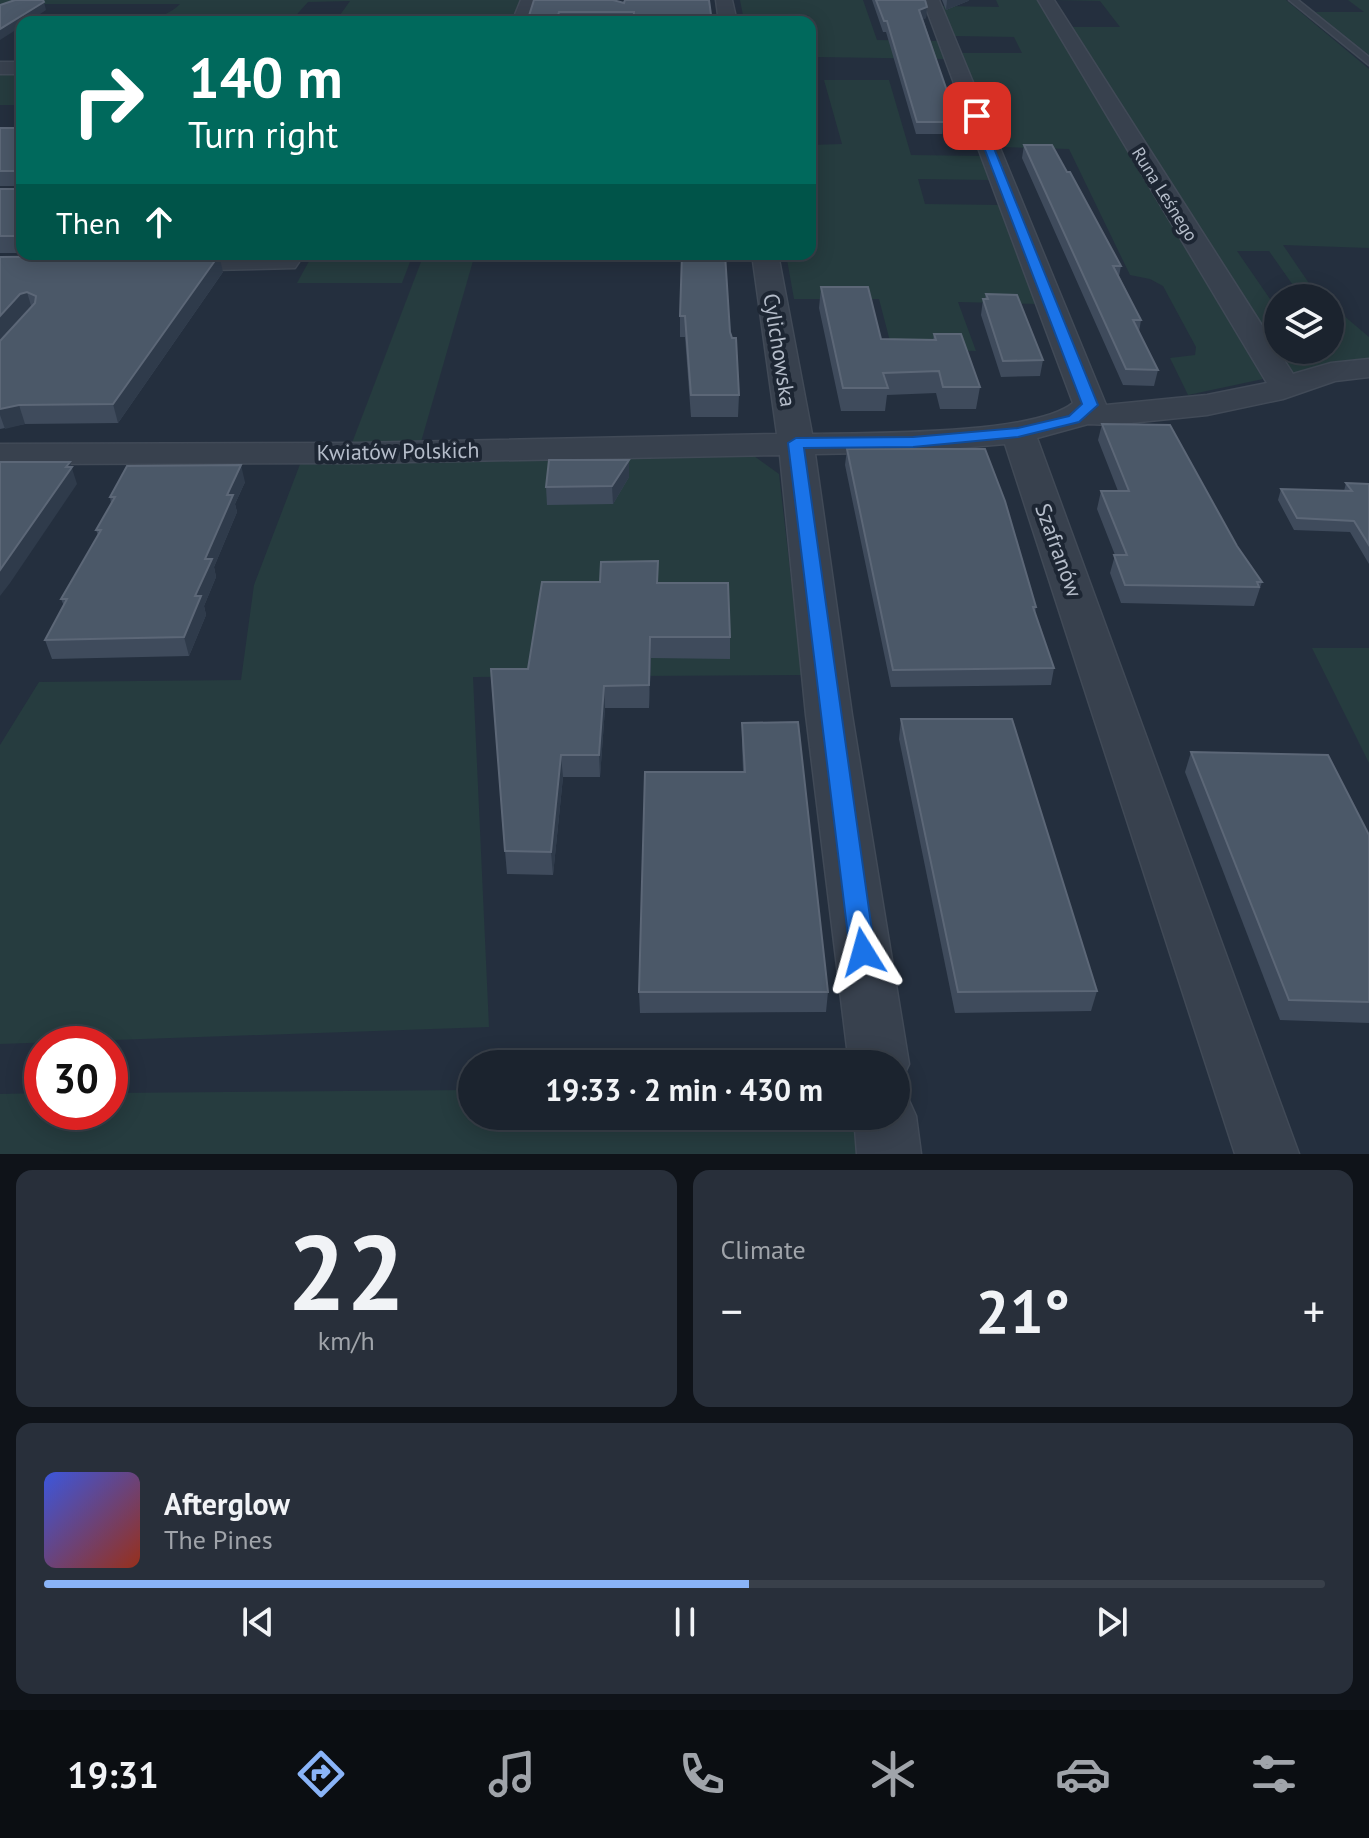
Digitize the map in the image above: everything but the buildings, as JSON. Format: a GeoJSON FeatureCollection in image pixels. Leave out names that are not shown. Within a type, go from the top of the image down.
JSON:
{"type":"FeatureCollection","features":[{"type":"Feature","properties":{"kind":"street"},"geometry":{"type":"LineString","coordinates":[[931,0],[1090,405],[1083,414]]}},
{"type":"Feature","properties":{"kind":"street","name":"Runa Leśnego"},"geometry":{"type":"LineString","coordinates":[[1046,0],[1285,387]]}},
{"type":"Feature","properties":{"kind":"street","name":"Cylichowska"},"geometry":{"type":"LineString","coordinates":[[766,260],[796,443],[829,715],[877,1050]]}},
{"type":"Feature","properties":{"kind":"street"},"geometry":{"type":"LineString","coordinates":[[142,263],[285,262]]}},
{"type":"Feature","properties":{"kind":"street"},"geometry":{"type":"LineString","coordinates":[[1018,433],[1054,425],[1083,414],[1111,415],[1207,405],[1285,387],[1331,372],[1369,368]]}},
{"type":"Feature","properties":{"kind":"street","name":"Kwiatów Polskich"},"geometry":{"type":"LineString","coordinates":[[0,454],[358,453],[913,442],[1018,433]]}},
{"type":"Feature","properties":{"kind":"street","name":"Szafranów"},"geometry":{"type":"LineString","coordinates":[[1018,433],[1267,1154]]}},
{"type":"Feature","properties":{"kind":"street"},"geometry":{"type":"LineString","coordinates":[[886,1130],[889,1154]]}},
{"type":"Feature","properties":{"kind":"lane"},"geometry":{"type":"LineString","coordinates":[[1293,0],[1369,62]]}},
{"type":"Feature","properties":{"kind":"green space"},"geometry":{"type":"Polygon","coordinates":[[[0,0],[525,0],[519,16],[339,16],[350,1],[308,2],[295,16],[158,16],[169,13],[180,4],[0,4],[0,0]]]}},
{"type":"Feature","properties":{"kind":"green space"},"geometry":{"type":"Polygon","coordinates":[[[740,0],[863,0],[877,40],[938,41],[945,59],[818,57],[816,16],[743,15],[740,0]]]}},
{"type":"Feature","properties":{"kind":"green space"},"geometry":{"type":"Polygon","coordinates":[[[996,0],[1039,0],[1263,379],[1188,395],[1170,358],[1195,355],[1196,347],[1163,286],[1150,279],[1130,275],[1069,149],[1000,147],[961,53],[1022,53],[1014,37],[954,36],[941,6],[999,7],[996,0]]]}},
{"type":"Feature","properties":{"kind":"green space"},"geometry":{"type":"Polygon","coordinates":[[[1055,0],[1286,0],[1369,69],[1369,248],[1283,245],[1309,284],[1292,284],[1269,251],[1237,251],[1264,290],[1264,330],[1072,27],[1120,27],[1100,1],[1055,0]]]}},
{"type":"Feature","properties":{"kind":"green space"},"geometry":{"type":"Polygon","coordinates":[[[1348,0],[1369,0],[1369,55],[1315,12],[1364,12],[1348,0]]]}},
{"type":"Feature","properties":{"kind":"green space"},"geometry":{"type":"Polygon","coordinates":[[[0,73],[16,73],[16,105],[0,105],[0,73]]]}},
{"type":"Feature","properties":{"kind":"green space"},"geometry":{"type":"Polygon","coordinates":[[[824,80],[889,80],[911,155],[983,156],[991,180],[918,179],[925,204],[1001,205],[1038,304],[958,302],[976,351],[892,349],[879,299],[794,299],[787,260],[816,260],[816,145],[842,144],[824,80]]]}},
{"type":"Feature","properties":{"kind":"green space"},"geometry":{"type":"Polygon","coordinates":[[[310,260],[411,260],[402,283],[297,283],[310,260]]]}},
{"type":"Feature","properties":{"kind":"green space"},"geometry":{"type":"Polygon","coordinates":[[[422,260],[473,260],[421,442],[352,443],[422,260]]]}},
{"type":"Feature","properties":{"kind":"green space"},"geometry":{"type":"Polygon","coordinates":[[[1344,316],[1369,337],[1369,365],[1291,373],[1285,364],[1344,364],[1344,316]]]}},
{"type":"Feature","properties":{"kind":"green space"},"geometry":{"type":"Polygon","coordinates":[[[750,453],[779,474],[802,675],[473,677],[489,1027],[128,1040],[128,1026],[24,1026],[24,1043],[0,1044],[0,745],[39,682],[241,680],[254,585],[302,459],[750,453]]]}},
{"type":"Feature","properties":{"kind":"green space"},"geometry":{"type":"Polygon","coordinates":[[[1312,648],[1369,648],[1369,763],[1312,648]]]}},
{"type":"Feature","properties":{"kind":"green space"},"geometry":{"type":"Polygon","coordinates":[[[458,1090],[458,1130],[857,1130],[860,1154],[0,1154],[0,1094],[24,1093],[24,1130],[128,1130],[128,1093],[458,1090]]]}},
{"type":"Feature","properties":{"kind":"route"},"geometry":{"type":"LineString","coordinates":[[863,952],[829,715],[796,443],[913,442],[1018,433],[1074,419],[1090,405],[977,116]]}}]}
